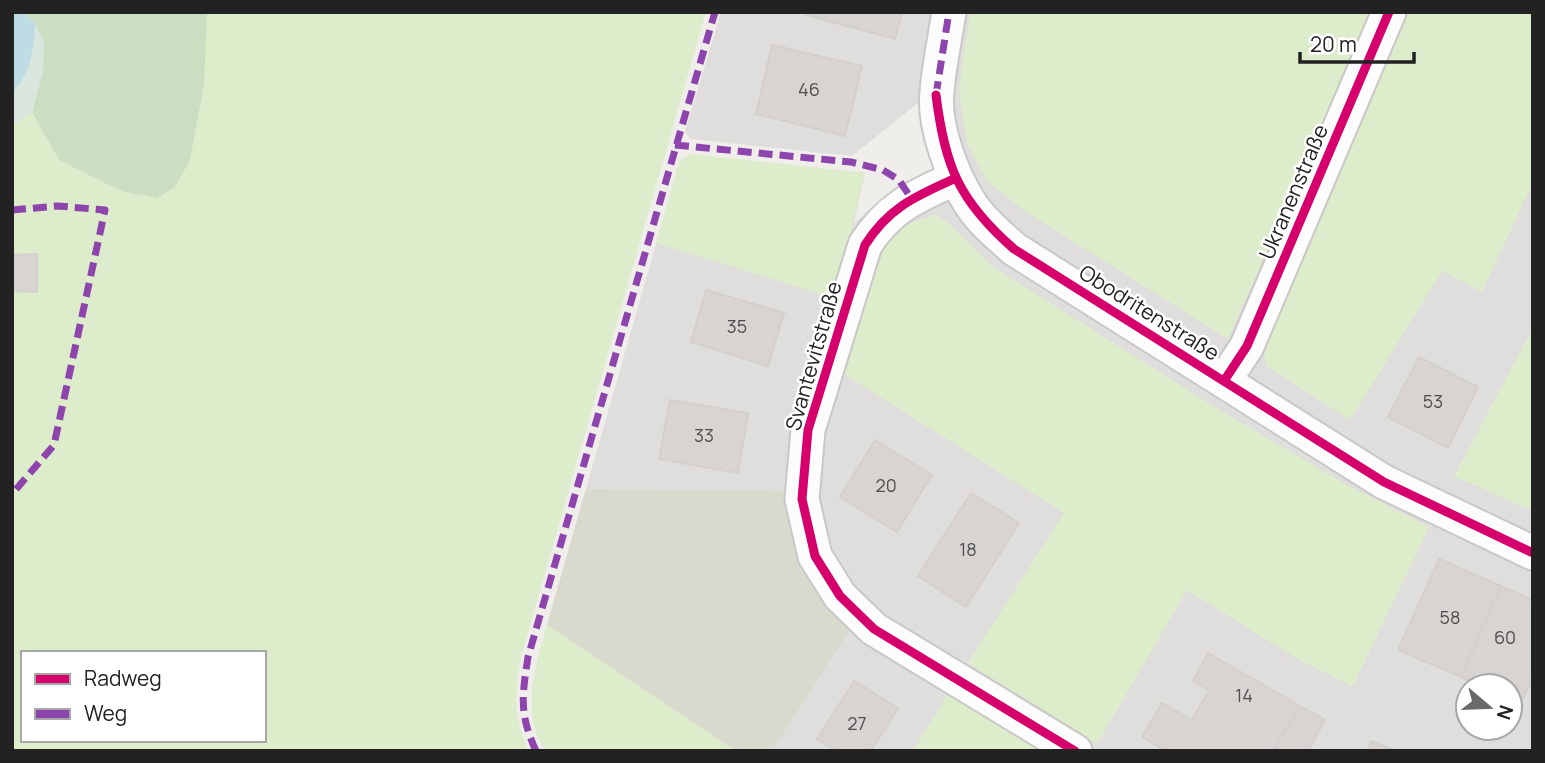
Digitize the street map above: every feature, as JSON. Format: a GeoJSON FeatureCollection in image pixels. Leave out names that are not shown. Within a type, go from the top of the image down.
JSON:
{"type":"FeatureCollection","features":[{"type":"Feature","properties":{"kind":"street","name":"Obodritenstraße"},"geometry":{"type":"LineString","coordinates":[[949,12],[936,94],[946,150],[970,205],[989,228],[1014,249],[1384,481],[1533,553]]}},
{"type":"Feature","properties":{"kind":"street","name":"Ukranenstraße"},"geometry":{"type":"LineString","coordinates":[[1224,382],[1247,346],[1389,12]]}},
{"type":"Feature","properties":{"kind":"street","name":"Svantevitstraße"},"geometry":{"type":"LineString","coordinates":[[956,178],[911,198],[894,210],[878,225],[865,245],[808,430],[802,499],[815,556],[840,596],[874,629],[1075,751]]}},
{"type":"Feature","properties":{"kind":"shaded area"},"geometry":{"type":"Polygon","coordinates":[[[12,12],[23,12],[35,23],[44,42],[43,70],[32,112],[15,124],[12,124],[12,12]]]}},
{"type":"Feature","properties":{"kind":"shaded area"},"geometry":{"type":"Polygon","coordinates":[[[721,12],[1533,12],[1533,751],[736,751],[547,625],[680,160],[691,154],[865,173],[854,223],[887,195],[936,168],[918,103],[852,156],[691,139],[685,132],[721,12]]]}},
{"type":"Feature","properties":{"kind":"shaded area"},"geometry":{"type":"Polygon","coordinates":[[[586,489],[791,491],[852,626],[772,751],[736,751],[547,625],[586,489]]]}},
{"type":"Feature","properties":{"kind":"green space"},"geometry":{"type":"Polygon","coordinates":[[[23,12],[207,12],[204,84],[190,160],[175,187],[157,198],[121,191],[59,160],[32,112],[43,70],[23,12]]]}},
{"type":"Feature","properties":{"kind":"green space"},"geometry":{"type":"Polygon","coordinates":[[[207,12],[706,12],[521,657],[517,705],[520,727],[529,751],[12,751],[12,124],[32,112],[59,160],[206,20],[207,12]]]}},
{"type":"Feature","properties":{"kind":"green space"},"geometry":{"type":"Polygon","coordinates":[[[970,12],[1373,12],[1228,339],[1025,211],[987,181],[967,143],[959,89],[970,12]]]}},
{"type":"Feature","properties":{"kind":"green space"},"geometry":{"type":"Polygon","coordinates":[[[1405,12],[1533,12],[1533,182],[1482,292],[1442,271],[1350,420],[1267,366],[1262,346],[1405,12]]]}},
{"type":"Feature","properties":{"kind":"green space"},"geometry":{"type":"Polygon","coordinates":[[[691,154],[865,173],[834,298],[656,243],[680,160],[691,154]]]}},
{"type":"Feature","properties":{"kind":"green space"},"geometry":{"type":"Polygon","coordinates":[[[935,215],[946,221],[993,267],[1213,406],[1345,484],[1429,527],[1353,686],[1301,661],[1187,590],[1097,744],[968,663],[1064,513],[841,372],[879,254],[893,229],[935,215]]]}},
{"type":"Feature","properties":{"kind":"green space"},"geometry":{"type":"Polygon","coordinates":[[[1533,328],[1533,511],[1454,476],[1533,328]]]}},
{"type":"Feature","properties":{"kind":"green space"},"geometry":{"type":"Polygon","coordinates":[[[547,625],[736,751],[546,751],[533,721],[532,689],[547,625]]]}},
{"type":"Feature","properties":{"kind":"green space"},"geometry":{"type":"Polygon","coordinates":[[[951,689],[1053,751],[913,751],[951,689]]]}},
{"type":"Feature","properties":{"kind":"water"},"geometry":{"type":"Polygon","coordinates":[[[12,12],[23,12],[35,23],[30,60],[12,93],[12,12]]]}},
{"type":"Feature","properties":{"kind":"building"},"geometry":{"type":"Polygon","coordinates":[[[808,12],[902,12],[895,39],[807,15],[808,12]]]}},
{"type":"Feature","properties":{"kind":"building"},"geometry":{"type":"Polygon","coordinates":[[[772,45],[862,66],[845,136],[756,114],[772,45]]]}},
{"type":"Feature","properties":{"kind":"building"},"geometry":{"type":"Polygon","coordinates":[[[37,254],[37,292],[13,291],[12,255],[37,254]]]}},
{"type":"Feature","properties":{"kind":"building"},"geometry":{"type":"Polygon","coordinates":[[[706,290],[784,313],[768,366],[691,342],[706,290]]]}},
{"type":"Feature","properties":{"kind":"building"},"geometry":{"type":"Polygon","coordinates":[[[1419,357],[1478,387],[1448,448],[1388,417],[1419,357]]]}},
{"type":"Feature","properties":{"kind":"building"},"geometry":{"type":"Polygon","coordinates":[[[670,400],[748,413],[738,473],[659,459],[670,400]]]}},
{"type":"Feature","properties":{"kind":"building"},"geometry":{"type":"Polygon","coordinates":[[[875,440],[932,475],[897,532],[840,497],[875,440]]]}},
{"type":"Feature","properties":{"kind":"building"},"geometry":{"type":"Polygon","coordinates":[[[971,493],[1019,523],[966,607],[918,576],[971,493]]]}},
{"type":"Feature","properties":{"kind":"building"},"geometry":{"type":"Polygon","coordinates":[[[1439,559],[1501,586],[1463,672],[1454,674],[1398,650],[1439,559]]]}},
{"type":"Feature","properties":{"kind":"building"},"geometry":{"type":"Polygon","coordinates":[[[1501,586],[1533,600],[1533,677],[1524,696],[1524,672],[1463,672],[1501,586]]]}},
{"type":"Feature","properties":{"kind":"building"},"geometry":{"type":"Polygon","coordinates":[[[1208,653],[1300,706],[1273,751],[1166,751],[1142,737],[1162,703],[1192,720],[1209,690],[1193,681],[1208,653]]]}},
{"type":"Feature","properties":{"kind":"building"},"geometry":{"type":"Polygon","coordinates":[[[854,681],[898,708],[871,751],[836,751],[817,739],[854,681]]]}},
{"type":"Feature","properties":{"kind":"building"},"geometry":{"type":"Polygon","coordinates":[[[1300,706],[1325,720],[1308,751],[1280,751],[1275,748],[1300,706]]]}},
{"type":"Feature","properties":{"kind":"building"},"geometry":{"type":"Polygon","coordinates":[[[1371,741],[1396,751],[1367,751],[1371,741]]]}},
{"type":"Feature","properties":{"kind":"marked path"},"geometry":{"type":"LineString","coordinates":[[536,751],[523,705],[528,657],[715,12]]}},
{"type":"Feature","properties":{"kind":"marked path"},"geometry":{"type":"LineString","coordinates":[[936,95],[949,12]]}},
{"type":"Feature","properties":{"kind":"marked path"},"geometry":{"type":"LineString","coordinates":[[675,145],[851,162],[883,170],[899,180],[911,198]]}},
{"type":"Feature","properties":{"kind":"marked path"},"geometry":{"type":"LineString","coordinates":[[12,210],[58,206],[105,210],[54,445],[12,494]]}},
{"type":"Feature","properties":{"kind":"cycle path"},"geometry":{"type":"LineString","coordinates":[[1224,381],[1247,346],[1389,12]]}},
{"type":"Feature","properties":{"kind":"cycle path"},"geometry":{"type":"LineString","coordinates":[[936,95],[944,143],[958,181],[980,215],[1014,249],[1384,482],[1533,553]]}},
{"type":"Feature","properties":{"kind":"cycle path"},"geometry":{"type":"LineString","coordinates":[[956,178],[904,204],[884,221],[865,245],[808,430],[802,499],[815,556],[840,596],[874,629],[1075,751]]}}]}
